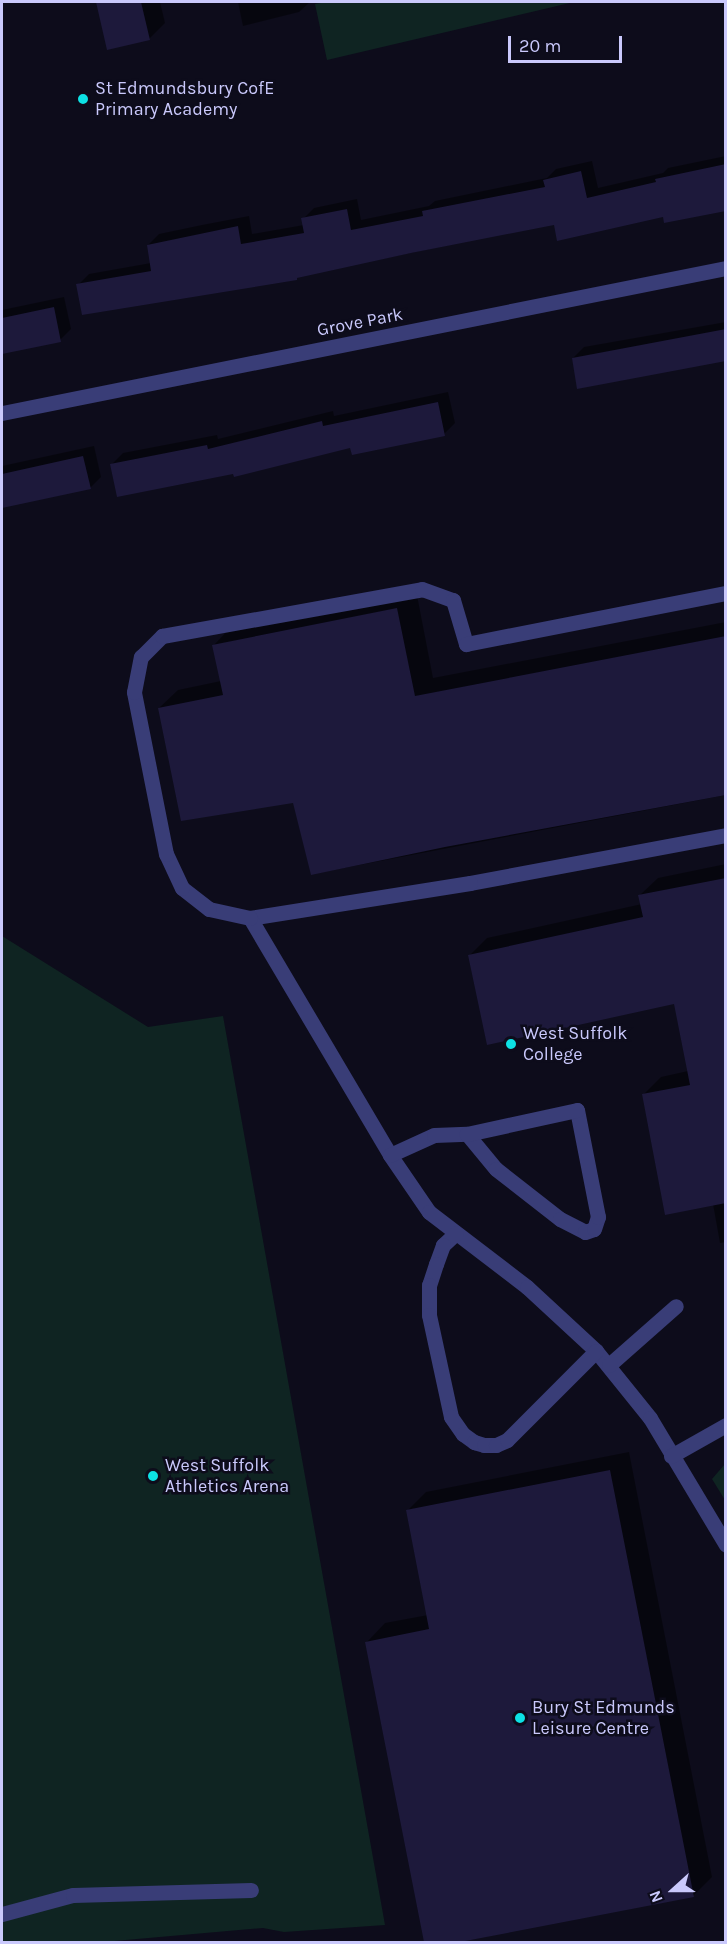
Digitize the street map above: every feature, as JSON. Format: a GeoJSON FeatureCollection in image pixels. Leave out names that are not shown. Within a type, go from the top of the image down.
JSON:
{"type":"FeatureCollection","features":[{"type":"Feature","properties":{"kind":"street","name":"Grove Park"},"geometry":{"type":"LineString","coordinates":[[2,413],[726,268]]}},
{"type":"Feature","properties":{"kind":"street"},"geometry":{"type":"LineString","coordinates":[[726,593],[466,644],[453,600],[422,589],[162,636],[141,657],[134,692],[166,854],[182,888],[209,909],[250,918],[470,883],[726,835]]}},
{"type":"Feature","properties":{"kind":"street"},"geometry":{"type":"LineString","coordinates":[[250,918],[390,1155],[429,1212],[527,1287],[596,1350],[650,1418],[670,1456],[726,1545]]}},
{"type":"Feature","properties":{"kind":"street"},"geometry":{"type":"LineString","coordinates":[[390,1155],[434,1135],[467,1134],[577,1110],[598,1217],[594,1229],[585,1232],[560,1219],[496,1169],[467,1134]]}},
{"type":"Feature","properties":{"kind":"street"},"geometry":{"type":"LineString","coordinates":[[456,1233],[443,1245],[429,1285],[429,1314],[451,1417],[463,1434],[474,1442],[496,1445],[507,1440],[596,1350]]}},
{"type":"Feature","properties":{"kind":"street"},"geometry":{"type":"LineString","coordinates":[[609,1365],[675,1306]]}},
{"type":"Feature","properties":{"kind":"street"},"geometry":{"type":"LineString","coordinates":[[670,1456],[726,1425]]}},
{"type":"Feature","properties":{"kind":"street"},"geometry":{"type":"LineString","coordinates":[[2,1914],[73,1895],[251,1890]]}},
{"type":"Feature","properties":{"kind":"green space"},"geometry":{"type":"Polygon","coordinates":[[[327,2],[574,2],[327,60],[315,4],[327,2]]]}},
{"type":"Feature","properties":{"kind":"green space","name":"West Suffolk Athletics Arena"},"geometry":{"type":"Polygon","coordinates":[[[2,936],[148,1027],[223,1016],[385,1925],[284,1932],[263,1928],[103,1942],[2,1942],[2,936]]]}},
{"type":"Feature","properties":{"kind":"green space"},"geometry":{"type":"Polygon","coordinates":[[[725,1464],[725,1500],[712,1479],[725,1464]]]}},
{"type":"Feature","properties":{"kind":"building"},"geometry":{"type":"Polygon","coordinates":[[[96,2],[141,2],[150,40],[107,50],[96,2]]]}},
{"type":"Feature","properties":{"kind":"building"},"geometry":{"type":"Polygon","coordinates":[[[726,164],[726,211],[664,223],[663,217],[557,241],[554,225],[411,253],[297,278],[297,280],[82,315],[76,284],[151,271],[147,245],[238,226],[241,244],[304,233],[301,218],[347,209],[351,230],[423,216],[422,211],[545,187],[543,180],[581,171],[587,198],[656,182],[655,179],[726,164]]]}},
{"type":"Feature","properties":{"kind":"building"},"geometry":{"type":"Polygon","coordinates":[[[54,307],[61,342],[2,354],[2,318],[54,307]]]}},
{"type":"Feature","properties":{"kind":"building"},"geometry":{"type":"Polygon","coordinates":[[[726,329],[726,361],[577,389],[572,358],[726,329]]]}},
{"type":"Feature","properties":{"kind":"building"},"geometry":{"type":"Polygon","coordinates":[[[438,402],[445,436],[352,455],[350,448],[234,477],[233,474],[117,497],[110,464],[207,445],[208,449],[322,421],[323,426],[438,402]]]}},
{"type":"Feature","properties":{"kind":"building"},"geometry":{"type":"Polygon","coordinates":[[[83,456],[91,489],[2,508],[2,474],[83,456]]]}},
{"type":"Feature","properties":{"kind":"building"},"geometry":{"type":"Polygon","coordinates":[[[397,608],[415,696],[726,636],[726,795],[445,847],[311,875],[293,803],[181,821],[158,708],[223,695],[212,645],[397,608]]]}},
{"type":"Feature","properties":{"kind":"building"},"geometry":{"type":"Polygon","coordinates":[[[726,878],[726,1203],[665,1215],[642,1094],[690,1085],[674,1004],[487,1045],[468,955],[643,917],[638,895],[726,878]]]}},
{"type":"Feature","properties":{"kind":"building","name":"Bury St Edmunds Leisure Centre"},"geometry":{"type":"Polygon","coordinates":[[[610,1470],[694,1897],[460,1942],[424,1942],[365,1642],[429,1629],[406,1510],[610,1470]]]}},
{"type":"Feature","properties":{"kind":"place","name":"St Edmundsbury CofE Primary Academy"},"geometry":{"type":"Point","coordinates":[83,99]}},
{"type":"Feature","properties":{"kind":"place","name":"West Suffolk College"},"geometry":{"type":"Point","coordinates":[511,1044]}},
{"type":"Feature","properties":{"kind":"place","name":"West Suffolk Athletics Arena"},"geometry":{"type":"Point","coordinates":[153,1476]}},
{"type":"Feature","properties":{"kind":"place","name":"Bury St Edmunds Leisure Centre"},"geometry":{"type":"Point","coordinates":[520,1718]}}]}
